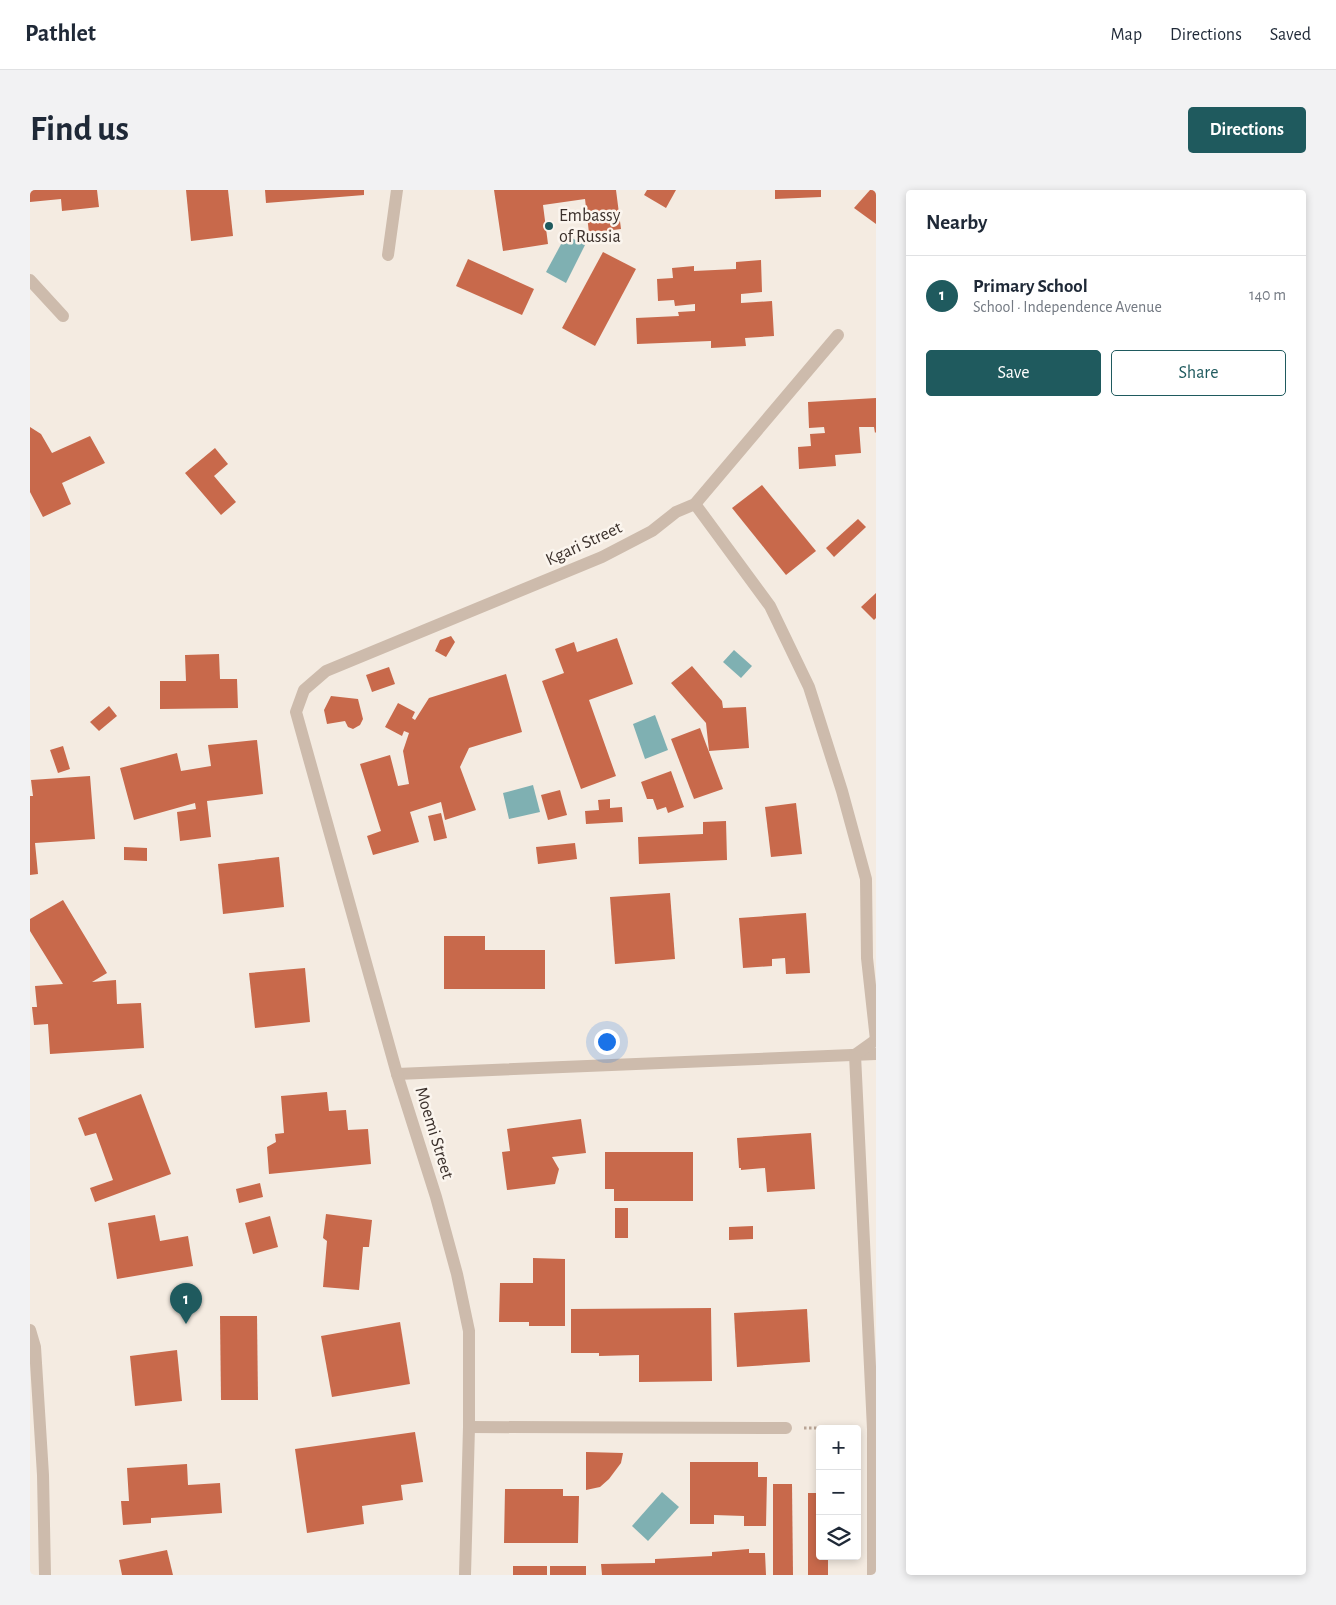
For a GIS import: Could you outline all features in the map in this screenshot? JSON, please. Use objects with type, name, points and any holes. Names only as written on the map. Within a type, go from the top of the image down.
[{"type":"street","points":[[388,254],[397,190]]},
{"type":"street","points":[[30,280],[63,316]]},
{"type":"street","name":"Kgari Street","points":[[296,712],[304,690],[326,671],[602,557],[652,531],[676,512],[695,504],[838,335]]},
{"type":"street","points":[[695,504],[770,606],[810,687],[842,791],[866,879],[867,958],[876,1040],[855,1055]]},
{"type":"street","name":"Moemi Street","points":[[296,712],[397,1074],[458,1274],[469,1331],[470,1427],[465,1575]]},
{"type":"street","points":[[397,1074],[876,1054]]},
{"type":"street","points":[[855,1055],[873,1428],[873,1575]]},
{"type":"street","points":[[30,1330],[35,1348],[43,1475],[44,1575]]},
{"type":"street","points":[[470,1427],[786,1428]]},
{"type":"path","points":[[786,1428],[873,1428]]},
{"type":"water","points":[[566,235],[585,245],[566,283],[546,272]]},
{"type":"water","points":[[734,650],[752,666],[741,678],[723,662]]},
{"type":"water","points":[[655,715],[668,750],[645,759],[633,724]]},
{"type":"water","points":[[533,785],[540,812],[509,819],[503,793]]},
{"type":"water","points":[[662,1492],[679,1507],[648,1541],[632,1526]]},
{"type":"building","points":[[30,190],[97,190],[99,207],[62,211],[61,199],[30,202]]},
{"type":"building","points":[[186,190],[228,190],[233,236],[191,241]]},
{"type":"building","points":[[265,190],[364,190],[364,195],[266,203]]},
{"type":"building","points":[[494,190],[616,190],[621,229],[589,233],[585,199],[543,205],[548,244],[503,251]]},
{"type":"building","points":[[647,190],[676,190],[666,208],[644,195]]},
{"type":"building","points":[[775,190],[821,190],[821,197],[775,199]]},
{"type":"building","points":[[870,190],[876,190],[876,224],[854,208]]},
{"type":"building","points":[[603,252],[636,269],[595,346],[562,328]]},
{"type":"building","points":[[468,259],[534,289],[522,315],[456,286]]},
{"type":"building","points":[[761,260],[762,292],[741,294],[741,303],[772,301],[774,336],[745,338],[746,346],[711,348],[711,341],[637,344],[636,318],[679,316],[678,312],[695,311],[695,304],[675,306],[674,300],[658,301],[657,279],[673,278],[672,268],[694,266],[694,271],[736,269],[736,262]]},
{"type":"building","points":[[876,398],[876,432],[874,427],[859,427],[861,453],[835,455],[836,466],[799,469],[798,447],[811,446],[810,434],[825,433],[824,427],[809,428],[808,402]]},
{"type":"building","points":[[30,427],[41,434],[52,453],[90,436],[105,463],[62,483],[71,504],[43,517],[30,492]]},
{"type":"building","points":[[215,448],[228,464],[214,476],[236,502],[221,515],[185,473]]},
{"type":"building","points":[[762,485],[816,551],[786,575],[732,508]]},
{"type":"building","points":[[858,519],[866,527],[834,557],[826,548]]},
{"type":"building","points":[[876,593],[876,618],[874,620],[861,607]]},
{"type":"building","points":[[451,636],[455,642],[446,657],[435,651],[440,640]]},
{"type":"building","points":[[617,638],[633,684],[589,700],[616,776],[581,789],[542,681],[564,673],[555,649],[574,642],[577,652]]},
{"type":"building","points":[[219,654],[220,679],[237,679],[238,708],[160,709],[160,681],[186,681],[185,655]]},
{"type":"building","points":[[692,666],[722,701],[723,708],[746,707],[749,748],[709,751],[706,723],[671,683]]},
{"type":"building","points":[[389,667],[395,684],[372,692],[366,675]]},
{"type":"building","points":[[506,674],[522,732],[469,748],[460,767],[476,810],[445,820],[441,802],[410,812],[419,842],[373,855],[367,836],[381,831],[360,764],[390,755],[398,786],[409,784],[403,751],[409,733],[404,731],[402,736],[385,727],[398,703],[415,712],[412,718],[415,720],[429,698]]},
{"type":"building","points":[[331,696],[358,699],[363,719],[360,725],[353,729],[348,727],[345,721],[327,724],[324,710]]},
{"type":"building","points":[[109,706],[117,716],[99,731],[90,722]]},
{"type":"building","points":[[700,728],[723,789],[694,799],[671,739]]},
{"type":"building","points":[[257,740],[263,794],[207,801],[211,837],[180,841],[177,812],[196,809],[195,803],[134,820],[120,768],[177,753],[181,771],[211,766],[208,745]]},
{"type":"building","points":[[63,746],[70,769],[58,773],[50,750]]},
{"type":"building","points":[[671,771],[684,807],[668,813],[666,807],[657,810],[653,799],[647,799],[641,782]]},
{"type":"building","points":[[90,776],[95,839],[35,843],[38,874],[30,875],[30,796],[33,796],[31,780]]},
{"type":"building","points":[[560,790],[567,815],[548,820],[541,795]]},
{"type":"building","points":[[610,799],[610,808],[622,807],[623,822],[586,824],[585,811],[599,810],[598,800]]},
{"type":"building","points":[[796,803],[802,854],[771,857],[765,807]]},
{"type":"building","points":[[441,813],[447,838],[434,841],[428,816]]},
{"type":"building","points":[[726,821],[727,860],[639,864],[638,837],[703,834],[703,822]]},
{"type":"building","points":[[575,843],[577,859],[538,864],[536,847]]},
{"type":"building","points":[[124,847],[147,848],[147,861],[124,860]]},
{"type":"building","points":[[279,857],[284,907],[223,914],[218,864]]},
{"type":"building","points":[[670,893],[675,959],[615,964],[610,897]]},
{"type":"building","points":[[63,900],[107,973],[92,982],[116,980],[117,1004],[141,1003],[144,1048],[50,1054],[48,1024],[34,1025],[32,1007],[37,1007],[35,986],[63,984],[30,931],[30,919]]},
{"type":"building","points":[[806,913],[810,973],[786,974],[785,958],[772,959],[772,966],[743,968],[739,918]]},
{"type":"building","points":[[444,936],[485,936],[485,950],[545,950],[545,989],[444,989]]},
{"type":"building","points":[[305,968],[310,1022],[255,1028],[249,973]]},
{"type":"building","points":[[327,1092],[329,1111],[346,1110],[348,1130],[368,1129],[371,1164],[269,1174],[267,1147],[276,1142],[275,1134],[284,1133],[281,1096]]},
{"type":"building","points":[[141,1094],[171,1174],[95,1202],[90,1188],[113,1180],[96,1133],[85,1136],[78,1118]]},
{"type":"building","points":[[581,1119],[586,1153],[552,1157],[559,1169],[555,1184],[507,1190],[502,1152],[510,1151],[507,1129]]},
{"type":"building","points":[[811,1133],[815,1189],[767,1192],[765,1168],[741,1170],[739,1168],[737,1138]]},
{"type":"building","points":[[605,1152],[693,1152],[693,1201],[614,1201],[614,1189],[605,1189]]},
{"type":"building","points":[[260,1183],[263,1197],[239,1203],[236,1189]]},
{"type":"building","points":[[615,1208],[628,1208],[628,1238],[615,1238]]},
{"type":"building","points":[[326,1214],[372,1220],[369,1247],[363,1247],[359,1290],[323,1287],[327,1241],[323,1238]]},
{"type":"building","points":[[155,1215],[160,1241],[188,1236],[193,1266],[117,1279],[108,1223]]},
{"type":"building","points":[[270,1216],[278,1247],[253,1254],[245,1223]]},
{"type":"building","points":[[753,1226],[753,1239],[729,1240],[729,1227]]},
{"type":"building","points":[[533,1258],[565,1259],[565,1326],[529,1326],[529,1322],[499,1322],[500,1283],[533,1283]]},
{"type":"building","points":[[711,1308],[712,1381],[639,1382],[639,1355],[599,1356],[599,1353],[571,1353],[571,1309]]},
{"type":"building","points":[[807,1309],[810,1362],[737,1367],[734,1313]]},
{"type":"building","points":[[220,1316],[257,1316],[258,1400],[221,1400]]},
{"type":"building","points":[[400,1322],[410,1384],[332,1397],[321,1336]]},
{"type":"building","points":[[177,1350],[182,1401],[135,1406],[130,1356]]},
{"type":"building","points":[[415,1432],[423,1482],[401,1485],[403,1500],[362,1506],[364,1524],[307,1533],[295,1449]]},
{"type":"building","points":[[586,1452],[623,1453],[621,1463],[609,1479],[600,1487],[586,1490]]},
{"type":"building","points":[[690,1462],[758,1462],[758,1477],[767,1477],[766,1526],[744,1526],[744,1516],[714,1515],[714,1524],[690,1524]]},
{"type":"building","points":[[187,1464],[188,1485],[220,1483],[222,1513],[151,1518],[151,1523],[123,1525],[121,1501],[129,1501],[127,1468]]},
{"type":"building","points":[[773,1484],[792,1484],[793,1575],[773,1575]]},
{"type":"building","points":[[505,1489],[563,1489],[563,1496],[579,1496],[578,1543],[504,1543]]},
{"type":"building","points":[[808,1493],[816,1493],[816,1560],[828,1560],[828,1575],[808,1575]]},
{"type":"building","points":[[749,1549],[749,1553],[765,1553],[766,1575],[602,1575],[601,1564],[655,1563],[655,1559],[712,1556],[712,1552]]},
{"type":"building","points":[[167,1550],[173,1575],[122,1575],[119,1560]]},
{"type":"building","points":[[513,1566],[547,1566],[547,1575],[513,1575]]},
{"type":"building","points":[[550,1566],[586,1566],[586,1575],[550,1575]]},
{"type":"place","name":"Embassy of Russia","points":[[549,226]]},
{"type":"place","name":"Primary School","points":[[186,1324]]}]
